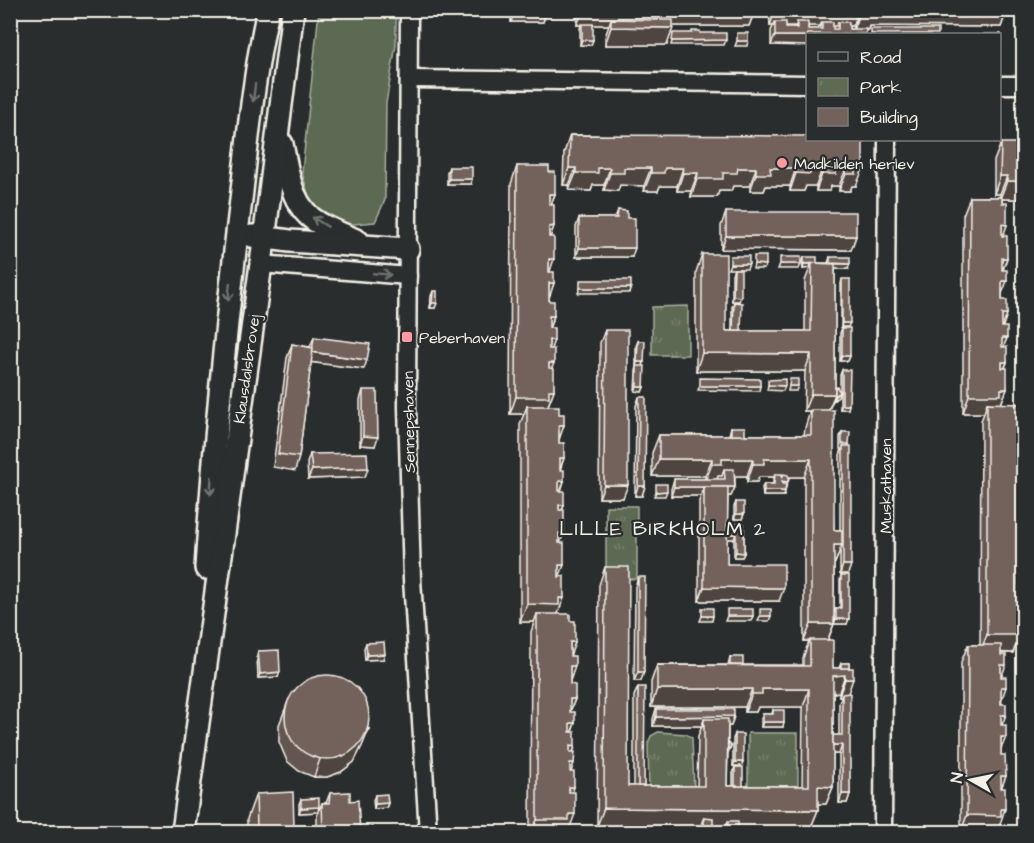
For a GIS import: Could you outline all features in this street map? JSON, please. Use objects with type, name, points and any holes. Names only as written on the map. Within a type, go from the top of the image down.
[{"type":"street","name":"Klausdalsbrovej","points":[[197,728],[213,449],[236,234],[258,62],[268,10]]},
{"type":"street","name":"Klausdalsbrovej","points":[[183,832],[261,264],[293,10]]},
{"type":"street","name":"Sennepshaven","points":[[409,10],[407,407],[412,567],[428,832]]},
{"type":"street","points":[[409,79],[806,84]]},
{"type":"street","points":[[1001,85],[1023,85]]},
{"type":"street","points":[[278,128],[292,189],[299,204],[316,222],[372,247]]},
{"type":"street","name":"Muskathaven","points":[[883,832],[887,141]]},
{"type":"street","points":[[236,234],[408,249]]},
{"type":"street","points":[[236,234],[261,264],[408,276]]},
{"type":"green space","points":[[319,11],[396,11],[396,45],[386,103],[385,200],[375,222],[343,225],[322,213],[309,198],[302,172]]},
{"type":"green space","points":[[688,306],[688,355],[652,355],[652,307]]},
{"type":"green space","points":[[606,506],[637,506],[637,579],[606,578]]},
{"type":"green space","points":[[658,732],[686,734],[692,738],[694,789],[649,792],[648,743],[651,736]]},
{"type":"green space","points":[[748,733],[798,733],[798,791],[748,792]]},
{"type":"building","points":[[658,10],[661,10],[661,20],[673,20],[673,28],[611,27],[611,19],[658,20]]},
{"type":"building","points":[[860,10],[874,10],[874,12],[860,12]]},
{"type":"building","points":[[775,22],[786,22],[786,28],[797,28],[797,22],[808,22],[808,29],[822,29],[822,22],[833,22],[833,29],[838,29],[838,22],[849,22],[849,29],[866,29],[866,33],[806,33],[806,36],[775,36]]},
{"type":"building","points":[[582,24],[593,24],[593,40],[582,40]]},
{"type":"building","points":[[871,29],[938,29],[938,33],[871,33]]},
{"type":"building","points":[[692,31],[726,33],[726,40],[672,41],[673,33],[692,33]]},
{"type":"building","points":[[737,33],[748,33],[748,41],[737,41]]},
{"type":"building","points":[[570,135],[806,136],[806,141],[863,141],[863,169],[856,169],[856,174],[846,174],[846,169],[836,169],[836,174],[822,174],[822,169],[810,169],[810,174],[796,173],[796,168],[770,168],[771,174],[756,174],[756,168],[738,168],[737,173],[723,173],[723,179],[697,179],[698,173],[683,173],[683,168],[665,168],[664,173],[651,173],[651,168],[624,168],[624,173],[610,173],[610,168],[598,168],[598,173],[576,173],[576,168],[569,168]]},
{"type":"building","points":[[1001,143],[1023,143],[1023,181],[1007,181],[1007,176],[1000,176]]},
{"type":"building","points":[[517,166],[549,166],[549,172],[555,172],[555,194],[549,194],[549,205],[554,205],[554,226],[549,227],[549,237],[554,237],[554,259],[549,259],[549,272],[554,272],[554,283],[549,283],[549,301],[554,301],[554,316],[549,316],[549,328],[554,328],[554,340],[549,340],[549,349],[554,349],[554,363],[549,363],[549,368],[554,369],[554,390],[549,390],[549,397],[516,397]]},
{"type":"building","points":[[449,167],[472,167],[472,179],[449,179]]},
{"type":"building","points":[[970,197],[1002,197],[1002,203],[1007,203],[1007,225],[1002,224],[1002,236],[1007,236],[1007,258],[1002,258],[1002,270],[1007,270],[1007,281],[1002,281],[1002,300],[1007,300],[1007,314],[1002,314],[1002,327],[1007,327],[1007,338],[1002,338],[1002,347],[1007,347],[1007,362],[1002,362],[1002,368],[1007,368],[1007,389],[1001,389],[1001,395],[969,395]]},
{"type":"building","points":[[618,210],[627,211],[627,218],[635,218],[635,248],[579,248],[579,218],[617,218]]},
{"type":"building","points":[[726,212],[856,212],[856,236],[726,236]]},
{"type":"building","points":[[702,254],[726,254],[726,331],[811,331],[812,263],[835,264],[835,394],[811,394],[811,354],[702,353]]},
{"type":"building","points":[[730,256],[749,256],[749,264],[730,264]]},
{"type":"building","points":[[754,256],[766,256],[766,265],[754,264]]},
{"type":"building","points":[[780,257],[801,257],[801,264],[780,264]]},
{"type":"building","points":[[804,257],[817,257],[817,263],[804,264]]},
{"type":"building","points":[[830,257],[850,257],[850,264],[830,263]]},
{"type":"building","points":[[734,269],[741,269],[741,297],[733,296]]},
{"type":"building","points":[[842,279],[850,279],[850,323],[842,323]]},
{"type":"building","points":[[580,280],[631,280],[631,288],[580,288]]},
{"type":"building","points":[[433,291],[437,291],[437,303],[432,303]]},
{"type":"building","points":[[734,302],[742,303],[741,331],[733,331]]},
{"type":"building","points":[[842,328],[850,328],[850,356],[842,356]]},
{"type":"building","points":[[605,330],[628,330],[628,485],[604,485]]},
{"type":"building","points":[[314,337],[370,344],[367,360],[312,352]]},
{"type":"building","points":[[638,341],[645,341],[644,362],[637,362]]},
{"type":"building","points":[[292,344],[313,348],[299,457],[278,454]]},
{"type":"building","points":[[637,366],[645,366],[644,387],[637,387]]},
{"type":"building","points":[[842,370],[850,370],[849,405],[842,405]]},
{"type":"building","points":[[700,378],[760,379],[760,386],[700,386]]},
{"type":"building","points":[[785,379],[785,386],[768,385],[768,380]]},
{"type":"building","points":[[790,379],[798,379],[798,386],[789,386]]},
{"type":"building","points":[[837,387],[840,392],[835,396],[835,388]]},
{"type":"building","points":[[363,390],[377,390],[378,437],[363,436]]},
{"type":"building","points":[[639,397],[646,397],[645,486],[638,486]]},
{"type":"building","points":[[987,403],[1019,404],[1019,414],[1023,414],[1023,424],[1020,424],[1023,446],[1020,446],[1020,463],[1023,463],[1023,474],[1020,474],[1020,485],[1023,485],[1023,496],[1020,496],[1020,512],[1023,512],[1023,523],[1020,523],[1020,534],[1023,534],[1023,545],[1020,545],[1019,562],[1023,562],[1023,572],[1019,572],[1019,584],[1023,584],[1023,594],[1019,594],[1019,607],[1023,607],[1023,629],[1019,629],[1019,635],[987,635]]},
{"type":"building","points":[[527,406],[559,406],[559,414],[564,414],[564,425],[559,425],[559,443],[564,443],[564,458],[560,458],[560,470],[564,470],[564,481],[559,481],[559,491],[564,491],[564,505],[559,505],[559,510],[564,510],[564,533],[559,533],[559,543],[564,543],[564,565],[559,565],[559,577],[564,576],[564,598],[559,598],[559,605],[527,604]]},
{"type":"building","points":[[811,410],[834,410],[834,530],[842,530],[842,545],[834,545],[834,624],[811,624],[811,459],[764,459],[764,464],[753,464],[753,459],[722,459],[722,464],[712,464],[712,459],[659,459],[659,435],[811,435]]},
{"type":"building","points":[[731,427],[745,427],[745,435],[731,435]]},
{"type":"building","points":[[842,432],[850,432],[849,444],[842,444]]},
{"type":"building","points":[[843,446],[851,446],[851,565],[843,565]]},
{"type":"building","points":[[367,453],[368,468],[312,470],[310,454]]},
{"type":"building","points":[[724,469],[734,469],[735,487],[674,487],[674,479],[725,479]]},
{"type":"building","points":[[775,474],[782,474],[782,477],[784,474],[788,475],[787,482],[782,481],[786,484],[785,491],[764,491],[764,484],[774,484]]},
{"type":"building","points":[[656,484],[667,484],[667,491],[656,492]]},
{"type":"building","points":[[704,487],[728,487],[727,564],[784,564],[784,588],[704,587]]},
{"type":"building","points":[[736,502],[744,502],[744,514],[736,514]]},
{"type":"building","points":[[744,524],[744,553],[736,552],[736,534],[727,534],[727,525]]},
{"type":"building","points":[[605,567],[629,567],[628,786],[704,786],[704,719],[728,719],[727,786],[809,786],[809,689],[762,689],[762,694],[752,694],[752,689],[657,689],[657,665],[810,666],[810,640],[833,640],[833,668],[853,668],[853,679],[845,679],[845,675],[833,676],[833,787],[818,786],[818,810],[604,808]]},
{"type":"building","points":[[841,575],[849,575],[849,619],[836,619],[836,608],[841,608]]},
{"type":"building","points":[[638,577],[645,577],[644,672],[638,672]]},
{"type":"building","points":[[702,608],[713,608],[713,616],[702,616]]},
{"type":"building","points":[[727,609],[753,609],[753,616],[727,616]]},
{"type":"building","points":[[760,609],[771,609],[771,616],[760,616]]},
{"type":"building","points":[[537,614],[570,614],[570,621],[575,621],[575,642],[570,642],[570,656],[575,656],[575,666],[570,666],[570,684],[575,685],[575,699],[570,699],[570,712],[575,712],[575,723],[570,723],[570,732],[575,732],[575,747],[570,746],[570,752],[575,752],[574,763],[570,763],[570,772],[574,772],[574,787],[569,787],[569,792],[575,792],[575,814],[569,814],[569,820],[537,820]]},
{"type":"building","points":[[384,642],[385,654],[367,655],[366,643]]},
{"type":"building","points":[[968,645],[1001,645],[1001,655],[1006,655],[1006,665],[1001,665],[1001,677],[1006,677],[1006,687],[1001,687],[1001,704],[1006,704],[1006,715],[1001,715],[1001,725],[1006,725],[1006,737],[1001,737],[1001,755],[1005,755],[1006,776],[1001,776],[1001,788],[1005,788],[1005,809],[1001,809],[1001,816],[967,815]]},
{"type":"building","points":[[279,650],[280,672],[260,674],[258,651]]},
{"type":"building","points":[[730,657],[743,657],[743,665],[730,665]]},
{"type":"building","points":[[841,663],[849,663],[849,668],[841,668]]},
{"type":"building","points":[[327,675],[343,678],[357,687],[366,701],[369,717],[366,733],[357,747],[343,756],[327,759],[311,756],[297,747],[288,733],[285,717],[288,701],[297,687],[311,678]]},
{"type":"building","points":[[638,687],[645,687],[644,786],[638,786]]},
{"type":"building","points":[[850,693],[850,794],[842,794],[842,745],[833,745],[833,735],[842,735],[842,694]]},
{"type":"building","points":[[656,709],[734,709],[734,716],[656,717]]},
{"type":"building","points":[[773,710],[784,710],[784,722],[763,722],[763,714],[773,714]]},
{"type":"building","points":[[735,734],[743,734],[743,762],[735,762]]},
{"type":"building","points":[[735,767],[743,767],[743,786],[735,786]]},
{"type":"building","points":[[293,792],[294,827],[288,828],[288,832],[251,832],[251,828],[257,828],[256,794]]},
{"type":"building","points":[[350,792],[350,801],[358,800],[360,832],[323,832],[322,803],[329,803],[330,793]]},
{"type":"building","points":[[387,794],[388,803],[375,804],[375,795]]},
{"type":"building","points":[[319,798],[319,807],[301,808],[301,799]]},
{"type":"building","points":[[704,817],[713,818],[713,830],[728,830],[728,821],[738,821],[738,830],[787,830],[787,832],[678,832],[678,830],[704,830]]},
{"type":"building","points":[[373,827],[373,832],[364,832],[364,828]]},
{"type":"place","name":"Madkilden herlev","points":[[782,163]]},
{"type":"place","name":"Peberhaven","points":[[407,337]]},
{"type":"district","name":"LILLE BIRKHOLM 2","points":[[663,528]]}]
